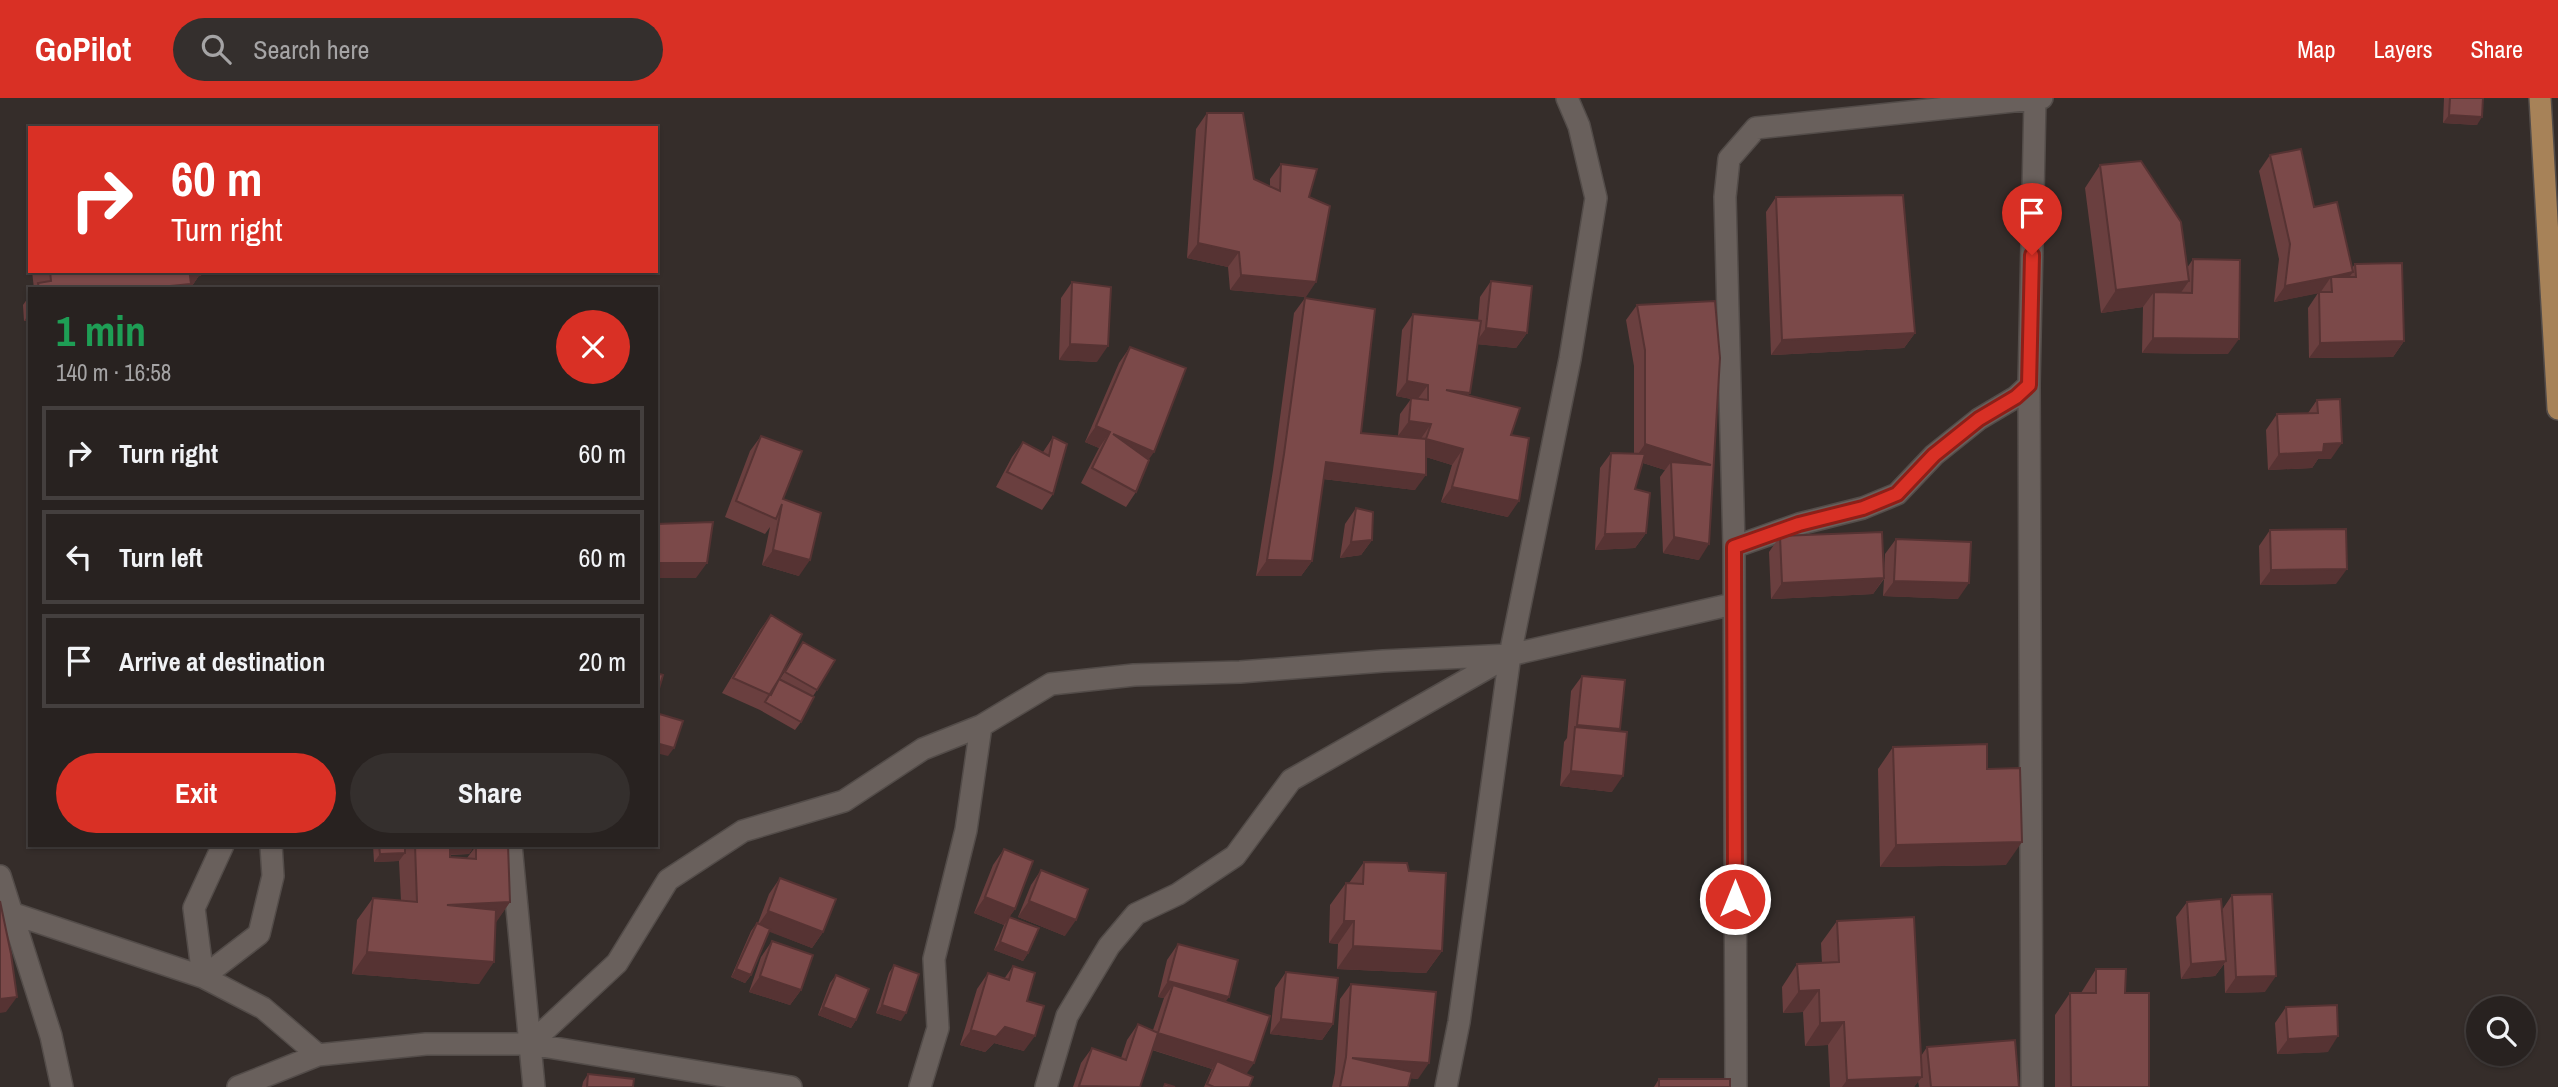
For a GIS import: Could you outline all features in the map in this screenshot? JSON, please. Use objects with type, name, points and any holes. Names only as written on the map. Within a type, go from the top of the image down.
[{"type":"main road","points":[[2540,98],[2558,409]]},
{"type":"street","points":[[1446,1087],[1459,1022],[1510,655],[1570,359],[1596,198],[1579,125],[1567,98]]},
{"type":"street","points":[[1736,1087],[1734,547],[1725,197],[1729,159],[1756,128],[2038,99],[2029,385],[2032,1087]]},
{"type":"street","points":[[1734,547],[1799,524],[1863,508],[1897,494],[1934,455],[1979,419],[2016,397],[2029,385]]},
{"type":"street","points":[[530,1044],[617,963],[668,880],[743,831],[844,801],[923,749],[981,726],[1051,684],[1134,675],[1240,672],[1510,655],[1733,604]]},
{"type":"street","points":[[1046,1087],[1067,1016],[1108,946],[1136,914],[1178,894],[1235,856],[1291,780],[1510,655]]},
{"type":"street","points":[[920,1087],[938,1028],[934,958],[966,830],[981,726]]},
{"type":"street","points":[[203,977],[194,908],[222,847]]},
{"type":"street","points":[[203,977],[259,934],[273,876],[271,847]]},
{"type":"street","points":[[510,847],[534,1087]]},
{"type":"street","points":[[0,876],[15,914],[51,1036],[62,1087]]},
{"type":"street","points":[[15,914],[203,977],[263,1008],[318,1055]]},
{"type":"street","points":[[238,1087],[318,1055],[426,1044],[530,1044],[791,1087]]},
{"type":"building","points":[[2450,98],[2483,98],[2482,117],[2449,115]]},
{"type":"building","points":[[1207,113],[1243,113],[1254,179],[1280,191],[1281,164],[1317,169],[1309,197],[1330,206],[1316,282],[1241,275],[1239,252],[1198,243]]},
{"type":"building","points":[[2301,149],[2314,207],[2337,202],[2353,272],[2285,286],[2290,244],[2270,155]]},
{"type":"building","points":[[2141,161],[2181,222],[2189,281],[2116,290],[2100,165]]},
{"type":"building","points":[[1903,195],[1915,333],[1782,340],[1776,197]]},
{"type":"building","points":[[2193,259],[2240,260],[2239,339],[2153,338],[2154,292],[2192,293]]},
{"type":"building","points":[[2402,263],[2404,341],[2320,343],[2319,292],[2332,292],[2331,277],[2356,277],[2355,264]]},
{"type":"building","points":[[50,273],[200,275],[190,276],[191,284],[171,287],[39,287],[38,283],[51,281]]},
{"type":"building","points":[[1491,281],[1532,286],[1527,333],[1486,328]]},
{"type":"building","points":[[1072,282],[1111,287],[1108,346],[1070,344]]},
{"type":"building","points":[[1305,298],[1375,309],[1361,433],[1426,439],[1426,475],[1326,462],[1312,561],[1267,560],[1284,454]]},
{"type":"building","points":[[1715,301],[1720,358],[1709,544],[1674,537],[1671,462],[1711,465],[1645,444],[1645,350],[1637,305]]},
{"type":"building","points":[[1413,314],[1481,321],[1470,393],[1446,390],[1520,408],[1511,435],[1529,438],[1519,501],[1452,487],[1463,449],[1426,439],[1431,424],[1409,421],[1411,398],[1428,400],[1428,385],[1407,381]]},
{"type":"building","points":[[1130,347],[1186,368],[1154,452],[1113,434],[1149,460],[1136,492],[1092,468],[1110,432],[1096,426]]},
{"type":"building","points":[[2340,399],[2342,443],[2324,444],[2323,452],[2279,454],[2277,414],[2318,413],[2317,400]]},
{"type":"building","points":[[761,436],[802,451],[783,499],[821,513],[810,560],[773,550],[782,504],[776,519],[736,501]]},
{"type":"building","points":[[1053,437],[1067,444],[1053,494],[1007,472],[1023,442],[1049,456]]},
{"type":"building","points":[[1611,453],[1645,454],[1635,489],[1650,493],[1646,533],[1605,534]]},
{"type":"building","points":[[1356,508],[1373,512],[1372,540],[1351,542]]},
{"type":"building","points":[[713,522],[707,563],[658,563],[658,524]]},
{"type":"building","points":[[2346,529],[2347,569],[2271,570],[2270,530]]},
{"type":"building","points":[[1882,532],[1884,578],[1782,583],[1780,536]]},
{"type":"building","points":[[1896,539],[1971,542],[1969,583],[1894,581]]},
{"type":"building","points":[[771,615],[802,634],[771,695],[733,678]]},
{"type":"building","points":[[803,642],[835,660],[817,690],[785,672]]},
{"type":"building","points":[[658,674],[663,675],[658,692]]},
{"type":"building","points":[[1582,676],[1625,680],[1620,729],[1577,725]]},
{"type":"building","points":[[779,679],[814,697],[801,722],[765,702]]},
{"type":"building","points":[[658,714],[683,721],[674,748],[658,744]]},
{"type":"building","points":[[1575,727],[1627,732],[1623,776],[1571,771]]},
{"type":"building","points":[[1987,744],[1987,769],[2020,768],[2022,842],[1896,845],[1893,747]]},
{"type":"building","points":[[379,847],[405,847],[405,853],[380,854]]},
{"type":"building","points":[[415,847],[450,847],[450,857],[476,859],[476,847],[508,847],[510,902],[447,905],[496,910],[494,962],[367,952],[373,898],[417,902]]},
{"type":"building","points":[[1004,849],[1033,861],[1015,909],[985,897]]},
{"type":"building","points":[[1364,862],[1407,863],[1409,871],[1446,873],[1442,951],[1353,946],[1354,921],[1344,921],[1346,883],[1363,884]]},
{"type":"building","points":[[1041,870],[1088,889],[1076,920],[1029,901]]},
{"type":"building","points":[[780,878],[836,899],[823,932],[768,911]]},
{"type":"building","points":[[2272,894],[2276,976],[2236,977],[2232,895]]},
{"type":"building","points":[[2221,899],[2226,961],[2191,964],[2187,902]]},
{"type":"building","points":[[0,901],[17,997],[0,999]]},
{"type":"building","points":[[1009,917],[1039,928],[1028,953],[1000,942]]},
{"type":"building","points":[[1914,917],[1922,1077],[1847,1080],[1844,1022],[1820,1023],[1819,990],[1799,991],[1797,964],[1839,962],[1837,921]]},
{"type":"building","points":[[757,923],[770,929],[751,975],[736,969]]},
{"type":"building","points":[[772,941],[813,955],[801,990],[760,976]]},
{"type":"building","points":[[1178,944],[1238,960],[1229,997],[1168,981]]},
{"type":"building","points":[[894,965],[919,974],[906,1013],[882,1005]]},
{"type":"building","points":[[1013,966],[1035,973],[1027,1001],[1044,1006],[1035,1036],[1005,1027],[996,1037],[971,1030],[988,973],[1009,980]]},
{"type":"building","points":[[2096,969],[2126,969],[2125,993],[2149,993],[2149,1087],[2071,1087],[2070,993],[2096,993]]},
{"type":"building","points":[[1286,972],[1338,978],[1333,1024],[1281,1019]]},
{"type":"building","points":[[836,975],[869,989],[856,1020],[823,1007]]},
{"type":"building","points":[[1351,984],[1436,992],[1429,1063],[1352,1058],[1412,1072],[1408,1087],[1340,1087],[1346,1057]]},
{"type":"building","points":[[1173,985],[1270,1016],[1254,1063],[1158,1033]]},
{"type":"building","points":[[2337,1005],[2338,1036],[2288,1039],[2286,1007]]},
{"type":"building","points":[[1138,1024],[1158,1033],[1140,1087],[1079,1086],[1092,1048],[1126,1060]]},
{"type":"building","points":[[2015,1040],[2019,1087],[1931,1087],[1927,1047]]},
{"type":"building","points":[[1217,1061],[1253,1077],[1249,1087],[1214,1087],[1207,1084]]},
{"type":"building","points":[[588,1074],[634,1079],[633,1087],[587,1087]]},
{"type":"building","points":[[1659,1079],[1730,1079],[1730,1087],[1659,1087]]},
{"type":"route","points":[[1735,899],[1734,547],[1799,524],[1863,508],[1897,494],[1934,455],[1979,419],[2016,397],[2029,385],[2032,255]]}]
